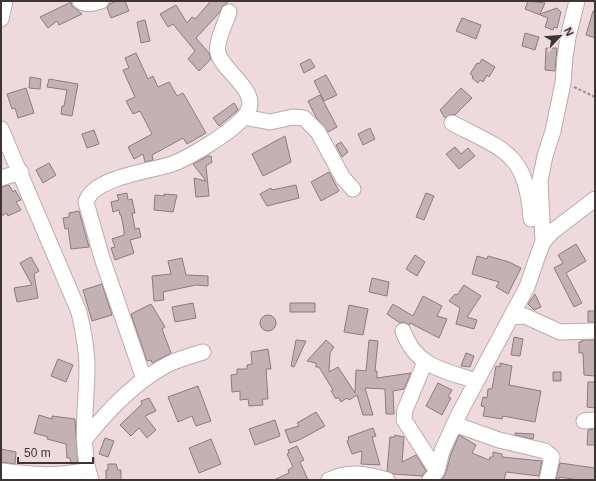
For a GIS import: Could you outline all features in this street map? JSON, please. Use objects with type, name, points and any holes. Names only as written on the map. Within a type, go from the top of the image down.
[{"type":"street","points":[[1,19],[5,1]]},
{"type":"street","points":[[80,1],[84,4],[101,1]]},
{"type":"street","points":[[541,248],[540,180],[563,83],[564,57],[578,1]]},
{"type":"street","points":[[144,379],[102,258],[86,202],[87,197],[97,188],[121,177],[172,164],[189,156],[244,117],[249,105],[249,95],[244,86],[224,66],[217,52],[220,36],[229,12]]},
{"type":"street","points":[[244,117],[270,122],[293,117],[304,118],[318,132],[343,178],[353,189]]},
{"type":"street","points":[[452,123],[505,151],[522,171],[528,186],[533,237],[541,248]]},
{"type":"street","points":[[1,129],[21,172],[79,312],[84,337],[87,366],[85,439],[89,475],[46,476],[1,471]]},
{"type":"street","points":[[1,178],[21,172]]},
{"type":"street","points":[[433,475],[454,424],[527,287],[541,248],[553,231],[595,199]]},
{"type":"street","points":[[511,317],[525,316],[560,332],[595,331]]},
{"type":"street","points":[[403,331],[412,350],[425,362],[476,381]]},
{"type":"street","points":[[85,439],[105,414],[144,379],[174,362],[203,352]]},
{"type":"street","points":[[425,362],[404,410],[404,420],[433,475]]},
{"type":"street","points":[[454,424],[499,440],[545,451],[552,457],[547,480]]},
{"type":"street","points":[[329,480],[355,473],[370,475],[387,480]]},
{"type":"path","points":[[563,83],[595,97]]},
{"type":"building","points":[[117,1],[125,1],[129,11],[111,18],[107,8],[109,4]]},
{"type":"building","points":[[211,1],[229,1],[196,38],[209,53],[211,59],[199,71],[188,59],[195,51],[173,24],[168,27],[160,14],[176,5],[187,23],[192,17],[195,19]]},
{"type":"building","points":[[528,1],[545,3],[540,14],[557,8],[561,12],[557,28],[554,27],[553,30],[545,27],[548,18],[525,9]]},
{"type":"building","points":[[71,2],[72,6],[82,14],[59,25],[57,21],[48,28],[40,17]]},
{"type":"building","points":[[593,11],[595,11],[595,38],[586,35]]},
{"type":"building","points":[[462,18],[481,25],[476,39],[456,31]]},
{"type":"building","points":[[145,20],[150,41],[141,43],[137,22]]},
{"type":"building","points":[[525,33],[539,37],[535,50],[522,46]]},
{"type":"building","points":[[546,48],[557,48],[555,71],[545,70]]},
{"type":"building","points":[[136,53],[148,79],[153,76],[158,87],[169,82],[177,96],[183,93],[206,133],[187,144],[183,138],[152,155],[153,160],[145,162],[143,154],[134,159],[128,147],[152,134],[140,111],[133,114],[126,101],[135,97],[123,70],[129,68],[125,58]]},
{"type":"building","points":[[310,59],[315,67],[304,73],[300,64]]},
{"type":"building","points":[[482,59],[495,67],[489,77],[487,75],[483,82],[480,80],[478,83],[470,74],[477,63],[479,64]]},
{"type":"building","points":[[326,75],[337,95],[324,101],[314,81]]},
{"type":"building","points":[[30,77],[41,79],[40,89],[29,88]]},
{"type":"building","points":[[49,79],[78,84],[72,116],[61,114],[67,90],[47,87]]},
{"type":"building","points":[[26,88],[34,113],[18,118],[15,108],[12,109],[7,94]]},
{"type":"building","points":[[461,88],[472,98],[455,115],[451,114],[445,118],[440,110]]},
{"type":"building","points":[[320,95],[337,127],[328,132],[317,119],[308,101]]},
{"type":"building","points":[[234,103],[238,109],[237,111],[219,126],[213,118]]},
{"type":"building","points":[[370,128],[375,139],[363,145],[358,134]]},
{"type":"building","points":[[94,130],[99,144],[87,148],[82,134]]},
{"type":"building","points":[[285,136],[291,162],[263,176],[252,154]]},
{"type":"building","points":[[341,142],[348,152],[342,157],[336,145]]},
{"type":"building","points":[[455,147],[461,154],[468,148],[475,156],[459,169],[446,154]]},
{"type":"building","points":[[208,156],[211,156],[212,162],[206,166],[209,196],[196,197],[194,178],[206,181],[193,164]]},
{"type":"building","points":[[49,163],[56,175],[43,183],[36,170]]},
{"type":"building","points":[[329,172],[339,191],[321,201],[311,182]]},
{"type":"building","points":[[9,185],[13,192],[15,190],[21,200],[16,202],[21,210],[8,216],[7,213],[1,216],[1,187]]},
{"type":"building","points":[[296,185],[299,198],[267,206],[260,194],[271,188],[272,190]]},
{"type":"building","points":[[127,193],[128,200],[132,199],[135,213],[132,213],[135,229],[139,228],[141,237],[130,240],[134,253],[115,260],[111,248],[115,247],[112,239],[124,235],[124,230],[119,210],[113,212],[111,202],[119,200],[117,195]]},
{"type":"building","points":[[426,193],[434,196],[424,220],[416,217]]},
{"type":"building","points":[[164,194],[177,195],[173,212],[154,210],[155,195],[164,196]]},
{"type":"building","points":[[79,211],[89,247],[71,249],[68,228],[65,229],[63,218],[69,217],[69,213]]},
{"type":"building","points":[[576,244],[586,261],[566,273],[582,303],[574,307],[554,268],[563,263],[558,255]]},
{"type":"building","points":[[415,255],[425,262],[417,276],[406,269]]},
{"type":"building","points":[[477,256],[487,259],[488,256],[509,262],[521,268],[508,294],[496,287],[499,282],[472,274]]},
{"type":"building","points":[[31,257],[39,271],[34,274],[38,298],[17,302],[14,288],[32,285],[20,263]]},
{"type":"building","points":[[182,258],[186,275],[208,276],[208,286],[196,285],[163,292],[164,300],[154,301],[152,276],[171,274],[168,261]]},
{"type":"building","points":[[372,278],[389,282],[387,296],[369,292]]},
{"type":"building","points":[[102,284],[112,315],[92,321],[83,290]]},
{"type":"building","points":[[464,285],[481,296],[467,317],[477,320],[474,329],[456,324],[460,308],[449,301],[455,294],[457,295]]},
{"type":"building","points":[[535,294],[541,307],[534,310],[528,304]]},
{"type":"building","points":[[423,296],[442,306],[437,316],[447,319],[439,338],[410,323],[409,325],[404,322],[400,323],[387,314],[393,304],[413,316]]},
{"type":"building","points":[[193,303],[196,318],[175,322],[172,307]]},
{"type":"building","points":[[290,303],[315,303],[315,312],[290,312]]},
{"type":"building","points":[[151,304],[165,327],[162,329],[171,353],[152,363],[151,360],[147,361],[131,314]]},
{"type":"building","points":[[349,305],[368,309],[363,335],[344,332]]},
{"type":"building","points":[[588,311],[595,311],[595,322],[588,322]]},
{"type":"building","points":[[268,315],[274,317],[276,323],[274,329],[268,331],[262,329],[260,323],[262,317]]},
{"type":"building","points":[[514,337],[523,339],[520,356],[511,355]]},
{"type":"building","points":[[296,340],[306,341],[294,367],[291,366]]},
{"type":"building","points":[[326,340],[334,347],[330,353],[329,372],[338,367],[355,393],[356,370],[366,371],[369,340],[378,341],[375,371],[377,371],[377,378],[411,373],[404,389],[393,391],[394,414],[386,414],[385,389],[365,388],[373,415],[363,415],[357,395],[349,400],[347,398],[341,402],[338,397],[336,399],[331,391],[333,390],[319,367],[316,367],[316,363],[307,361]]},
{"type":"building","points":[[582,340],[595,340],[595,376],[584,375],[583,353],[579,353],[579,342],[582,342]]},
{"type":"building","points":[[268,349],[271,369],[266,369],[268,399],[262,399],[263,405],[249,406],[248,399],[240,400],[240,391],[232,392],[231,375],[237,374],[237,369],[247,369],[247,365],[252,364],[251,352]]},
{"type":"building","points":[[466,353],[474,356],[470,367],[461,366]]},
{"type":"building","points":[[58,359],[73,365],[66,382],[51,376]]},
{"type":"building","points":[[500,363],[512,366],[509,385],[541,391],[535,422],[503,416],[502,419],[483,416],[485,407],[481,406],[483,397],[487,398],[488,389],[492,389],[496,366],[500,367]]},
{"type":"building","points":[[553,372],[561,372],[561,381],[553,381]]},
{"type":"building","points":[[588,382],[595,382],[595,408],[587,407]]},
{"type":"building","points":[[438,383],[452,390],[448,397],[451,398],[442,415],[426,406]]},
{"type":"building","points":[[198,386],[211,421],[196,426],[192,416],[178,422],[168,397]]},
{"type":"building","points":[[149,398],[156,411],[145,416],[156,430],[147,438],[139,428],[131,436],[120,425],[142,404],[141,401]]},
{"type":"building","points":[[316,412],[325,426],[299,440],[290,443],[285,430],[299,426],[297,423]]},
{"type":"building","points":[[39,415],[52,419],[52,416],[75,419],[78,463],[71,464],[70,458],[67,458],[66,444],[47,439],[48,437],[34,433]]},
{"type":"building","points":[[275,420],[280,436],[255,445],[249,429]]},
{"type":"building","points":[[373,428],[376,436],[372,437],[380,465],[361,464],[362,451],[352,454],[347,441],[349,440],[348,437]]},
{"type":"building","points":[[595,429],[595,445],[587,445],[588,430]]},
{"type":"building","points":[[515,433],[534,434],[533,439],[515,435]]},
{"type":"building","points":[[395,435],[404,437],[402,462],[416,455],[426,471],[422,476],[393,474],[387,471],[390,437],[395,437]]},
{"type":"building","points":[[459,435],[476,445],[472,453],[489,460],[490,457],[493,457],[493,452],[502,454],[502,457],[542,461],[539,476],[506,472],[504,480],[441,480],[445,475],[451,454]]},
{"type":"building","points":[[105,438],[114,441],[108,457],[99,454]]},
{"type":"building","points":[[211,439],[221,464],[199,473],[189,448]]},
{"type":"building","points":[[297,446],[304,460],[300,462],[308,480],[274,480],[289,473],[288,470],[293,467],[287,454],[289,453],[288,450]]},
{"type":"building","points":[[1,449],[16,452],[15,464],[1,462]]},
{"type":"building","points":[[560,463],[595,468],[595,480],[579,480],[559,477],[559,479],[556,479]]},
{"type":"building","points":[[108,464],[116,464],[118,470],[121,470],[121,480],[106,480],[106,470],[108,470]]}]
